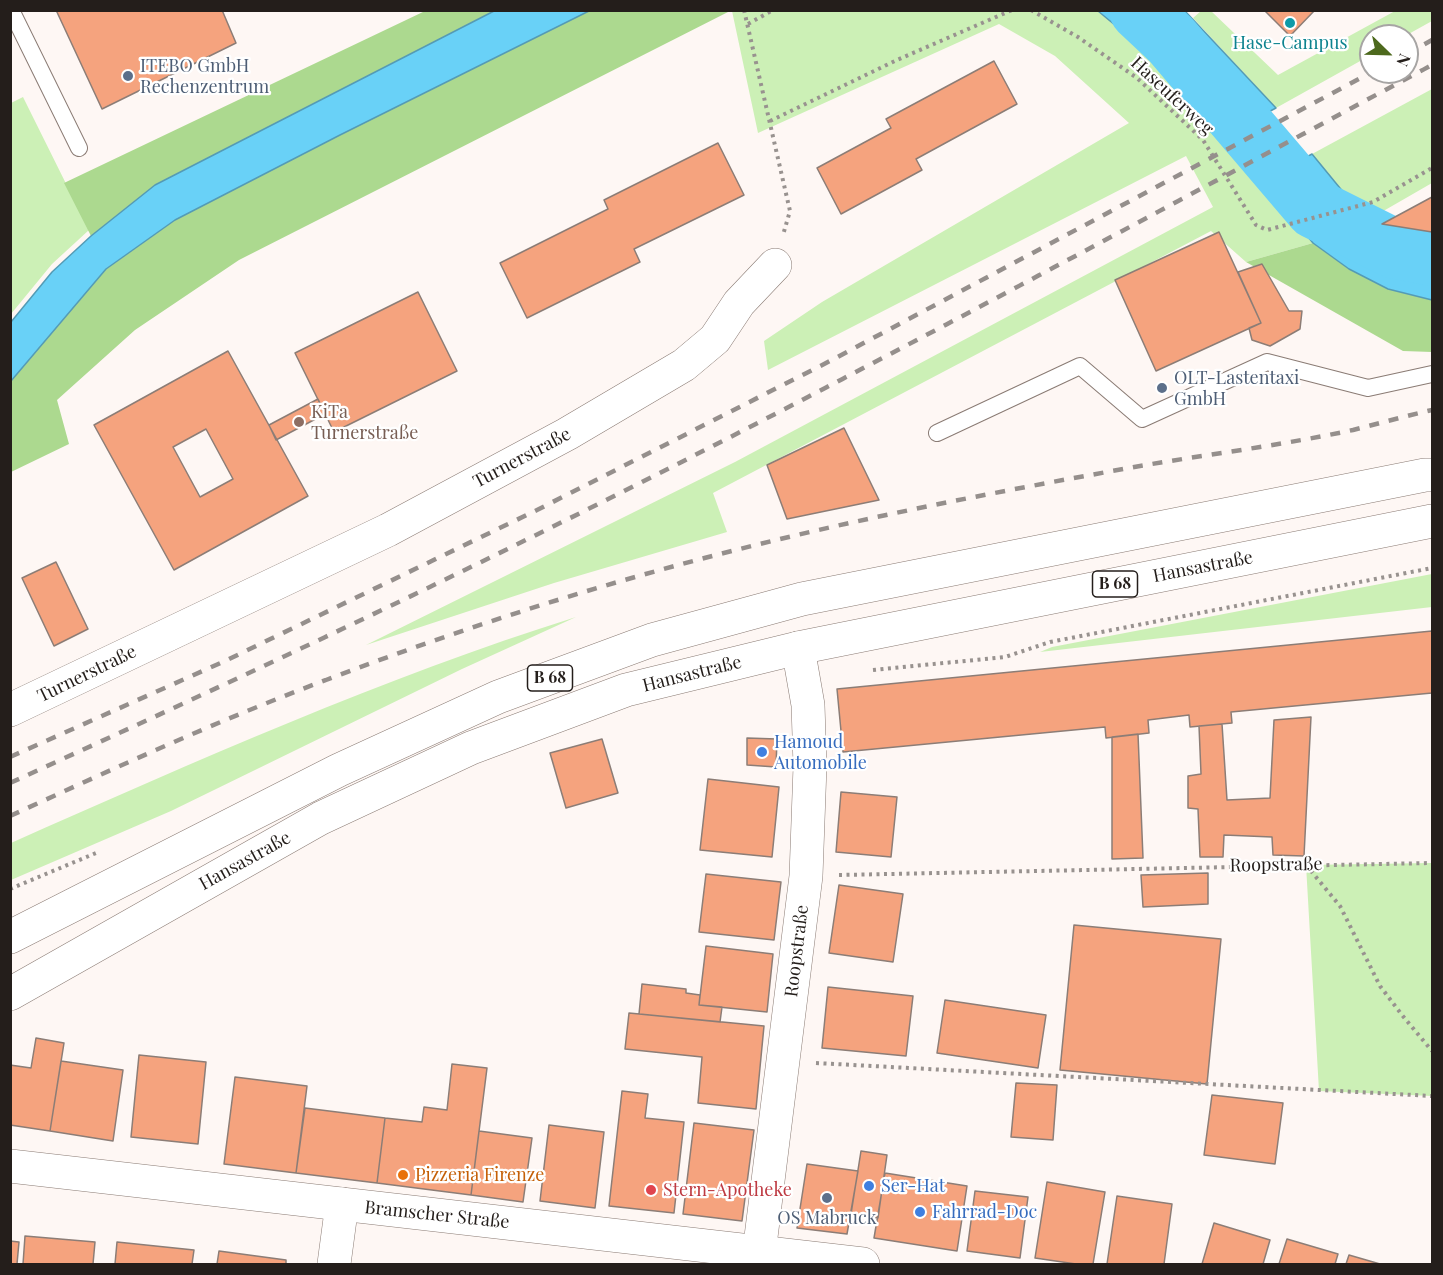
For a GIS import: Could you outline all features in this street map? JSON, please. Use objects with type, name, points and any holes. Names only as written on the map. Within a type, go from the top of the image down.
[{"type":"main road","name":"Turnerstraße","points":[[10,710],[388,530],[567,434],[684,365],[715,339],[739,303],[775,266]]},
{"type":"main road","name":"Hansastraße","points":[[10,937],[339,770],[498,697],[652,640],[802,599],[1432,475]]},
{"type":"main road","name":"Hansastraße","points":[[10,994],[321,818],[471,748],[626,690],[798,648],[1432,521]]},
{"type":"main road","name":"Roopstraße","points":[[759,1253],[806,876],[810,766],[808,705],[798,648]]},
{"type":"main road","name":"Bramscher Straße","points":[[10,1166],[863,1264]]},
{"type":"main road","points":[[334,1264],[342,1204]]},
{"type":"lane","points":[[11,10],[79,148]]},
{"type":"lane","points":[[937,433],[1080,366],[1142,418],[1267,362],[1368,388],[1432,374]]},
{"type":"path","points":[[744,10],[790,211],[775,266]]},
{"type":"path","points":[[748,24],[773,10]]},
{"type":"path","points":[[770,121],[897,60],[1012,10]]},
{"type":"path","name":"Haseuferweg","points":[[1031,10],[1078,37],[1137,78],[1203,140],[1256,225],[1268,230],[1373,202],[1432,168]]},
{"type":"path","points":[[865,670],[1005,657],[1050,642],[1432,568]]},
{"type":"path","points":[[10,889],[98,852]]},
{"type":"path","name":"Roopstraße","points":[[832,875],[1432,863]]},
{"type":"path","points":[[1306,865],[1340,906],[1380,986],[1432,1051]]},
{"type":"path","points":[[811,1063],[1432,1096]]},
{"type":"green space","points":[[425,11],[496,11],[156,185],[91,236],[64,183]]},
{"type":"green space","points":[[589,11],[730,11],[239,260],[135,330],[57,400],[69,444],[11,472],[11,381],[106,269],[175,220]]},
{"type":"green space","points":[[732,11],[1098,11],[1151,55],[1227,134],[1276,198],[1344,195],[1312,154],[1432,89],[1432,183],[1373,217],[1382,224],[1432,232],[1432,244],[1400,236],[1367,221],[1313,243],[1246,262],[1211,231],[713,493],[727,532],[554,583],[366,645],[735,462],[1213,207],[1186,156],[768,370],[764,341],[822,302],[1129,123],[1055,56],[999,24],[758,133]]},
{"type":"green space","points":[[1201,11],[1211,11],[1278,75],[1359,31],[1359,62],[1276,108],[1193,18]]},
{"type":"green space","points":[[1395,11],[1432,11],[1432,21],[1419,28],[1419,24],[1371,24]]},
{"type":"green space","points":[[23,97],[89,230],[52,264],[11,314],[11,103]]},
{"type":"green space","points":[[1313,243],[1349,269],[1388,289],[1432,300],[1432,352],[1403,351],[1246,262]]},
{"type":"green space","points":[[1432,574],[1432,607],[1040,652],[1052,647]]},
{"type":"green space","points":[[576,617],[462,669],[171,811],[11,880],[11,843],[290,722],[432,667]]},
{"type":"green space","points":[[1432,863],[1432,1096],[1319,1091],[1306,865]]},
{"type":"water","points":[[496,10],[589,11],[175,220],[106,269],[11,381],[11,322],[52,272],[91,236],[155,185]]},
{"type":"water","points":[[1098,11],[1185,11],[1276,108],[1227,134],[1151,55]]},
{"type":"water","points":[[1312,154],[1367,221],[1400,236],[1432,244],[1432,300],[1388,289],[1349,269],[1313,243],[1262,181]]},
{"type":"building","name":"ITEBO GmbH Rechenzentrum","points":[[56,10],[222,10],[236,43],[102,109]]},
{"type":"building","name":"Hase-Campus","points":[[1264,10],[1315,10],[1290,36]]},
{"type":"building","points":[[994,61],[1017,104],[916,159],[922,170],[841,214],[817,168],[891,128],[886,119]]},
{"type":"building","points":[[718,143],[744,195],[634,249],[640,262],[527,318],[500,263],[608,209],[604,200]]},
{"type":"building","points":[[1432,197],[1432,232],[1382,224]]},
{"type":"building","points":[[1219,232],[1261,323],[1156,371],[1115,280]]},
{"type":"building","points":[[1262,264],[1289,311],[1302,311],[1300,329],[1270,346],[1252,340],[1249,328],[1261,323],[1238,272]]},
{"type":"building","points":[[418,292],[457,371],[334,432],[295,353]]},
{"type":"building","points":[[228,351],[308,496],[174,570],[94,425]],"holes":[[[206,429],[233,479],[200,497],[173,447]]]},
{"type":"building","points":[[318,399],[325,414],[276,440],[269,425]]},
{"type":"building","points":[[844,428],[879,500],[787,519],[767,465]]},
{"type":"building","points":[[56,562],[88,629],[54,646],[22,578]]},
{"type":"building","points":[[1432,631],[1432,693],[1231,712],[1232,723],[1190,727],[1189,715],[1148,720],[1149,733],[1106,738],[1105,727],[843,752],[837,689]]},
{"type":"building","points":[[1311,717],[1304,856],[1273,855],[1272,837],[1224,835],[1223,857],[1200,857],[1198,809],[1188,808],[1188,776],[1201,774],[1199,726],[1222,724],[1227,800],[1270,798],[1274,720]]},
{"type":"building","points":[[1138,734],[1143,858],[1112,859],[1112,737]]},
{"type":"building","name":"Hamoud Automobile","points":[[747,738],[777,739],[776,767],[747,765]]},
{"type":"building","points":[[602,739],[618,793],[566,808],[550,753]]},
{"type":"building","points":[[708,779],[779,787],[772,857],[700,850]]},
{"type":"building","points":[[841,792],[897,797],[891,857],[836,852]]},
{"type":"building","points":[[1208,873],[1208,904],[1143,907],[1141,875]]},
{"type":"building","points":[[706,874],[781,882],[774,940],[699,932]]},
{"type":"building","points":[[839,885],[903,894],[893,962],[829,953]]},
{"type":"building","points":[[1074,925],[1221,939],[1207,1084],[1060,1070]]},
{"type":"building","points":[[706,946],[773,954],[767,1012],[699,1005]]},
{"type":"building","points":[[642,984],[686,989],[686,993],[700,995],[699,1005],[722,1007],[720,1022],[639,1014]]},
{"type":"building","points":[[828,987],[913,996],[906,1056],[822,1048]]},
{"type":"building","points":[[945,1000],[1046,1015],[1038,1068],[937,1053]]},
{"type":"building","points":[[629,1013],[764,1026],[756,1109],[698,1103],[702,1057],[625,1049]]},
{"type":"building","points":[[36,1038],[64,1043],[50,1131],[10,1125],[10,1065],[31,1068]]},
{"type":"building","points":[[139,1055],[206,1062],[198,1144],[131,1137]]},
{"type":"building","points":[[61,1061],[123,1070],[113,1141],[50,1131]]},
{"type":"building","points":[[452,1064],[487,1068],[471,1195],[377,1183],[385,1118],[422,1122],[424,1107],[447,1110]]},
{"type":"building","points":[[235,1077],[307,1086],[296,1173],[224,1164]]},
{"type":"building","points":[[1016,1083],[1057,1085],[1053,1140],[1011,1137]]},
{"type":"building","points":[[622,1091],[648,1094],[645,1118],[684,1122],[674,1213],[609,1206]]},
{"type":"building","points":[[1212,1095],[1283,1103],[1275,1164],[1204,1155]]},
{"type":"building","points":[[305,1108],[385,1118],[377,1183],[296,1173]]},
{"type":"building","points":[[694,1123],[754,1130],[742,1221],[683,1214]]},
{"type":"building","points":[[549,1125],[604,1132],[595,1208],[540,1201]]},
{"type":"building","points":[[479,1131],[532,1138],[523,1202],[471,1195]]},
{"type":"building","points":[[861,1151],[887,1155],[878,1218],[851,1214]]},
{"type":"building","points":[[807,1164],[858,1171],[847,1234],[797,1228]]},
{"type":"building","points":[[885,1173],[967,1186],[957,1251],[874,1238]]},
{"type":"building","points":[[1047,1182],[1105,1192],[1093,1264],[1035,1258]]},
{"type":"building","points":[[975,1191],[1028,1197],[1020,1258],[967,1251]]},
{"type":"building","points":[[1117,1196],[1172,1204],[1164,1264],[1107,1264]]},
{"type":"building","points":[[1214,1223],[1270,1240],[1263,1264],[1202,1264]]},
{"type":"building","points":[[25,1236],[95,1242],[93,1264],[23,1264]]},
{"type":"building","points":[[1287,1239],[1338,1254],[1335,1264],[1279,1264]]},
{"type":"building","points":[[10,1241],[19,1242],[17,1264],[10,1264]]},
{"type":"building","points":[[117,1242],[194,1250],[192,1264],[115,1264]]},
{"type":"building","points":[[219,1251],[286,1260],[286,1264],[217,1264]]},
{"type":"building","points":[[1349,1255],[1380,1264],[1346,1264]]},
{"type":"waterway","points":[[1139,10],[1171,40],[1315,209],[1393,248],[1432,256]]},
{"type":"railway","points":[[1419,47],[1432,40]]},
{"type":"railway","points":[[10,783],[346,627],[658,474],[991,301],[1432,65]]},
{"type":"railway","points":[[10,757],[225,661],[537,510],[830,361],[1359,79]]},
{"type":"railway","points":[[10,816],[128,762],[286,695],[433,641],[650,573],[760,544],[901,512],[1140,466],[1327,435],[1432,410]]},
{"type":"place","name":"Hase-Campus","points":[[1290,23]]},
{"type":"place","name":"ITEBO GmbH Rechenzentrum","points":[[128,76]]},
{"type":"place","name":"OLT-Lastentaxi GmbH","points":[[1162,388]]},
{"type":"place","name":"KiTa Turnerstraße","points":[[299,422]]},
{"type":"place","name":"Hamoud Automobile","points":[[762,752]]},
{"type":"place","name":"Pizzeria Firenze","points":[[403,1175]]},
{"type":"place","name":"Ser-Hat","points":[[869,1186]]},
{"type":"place","name":"Stern-Apotheke","points":[[651,1190]]},
{"type":"place","name":"OS Mabruck","points":[[827,1198]]},
{"type":"place","name":"Fahrrad-Doc","points":[[920,1212]]}]
